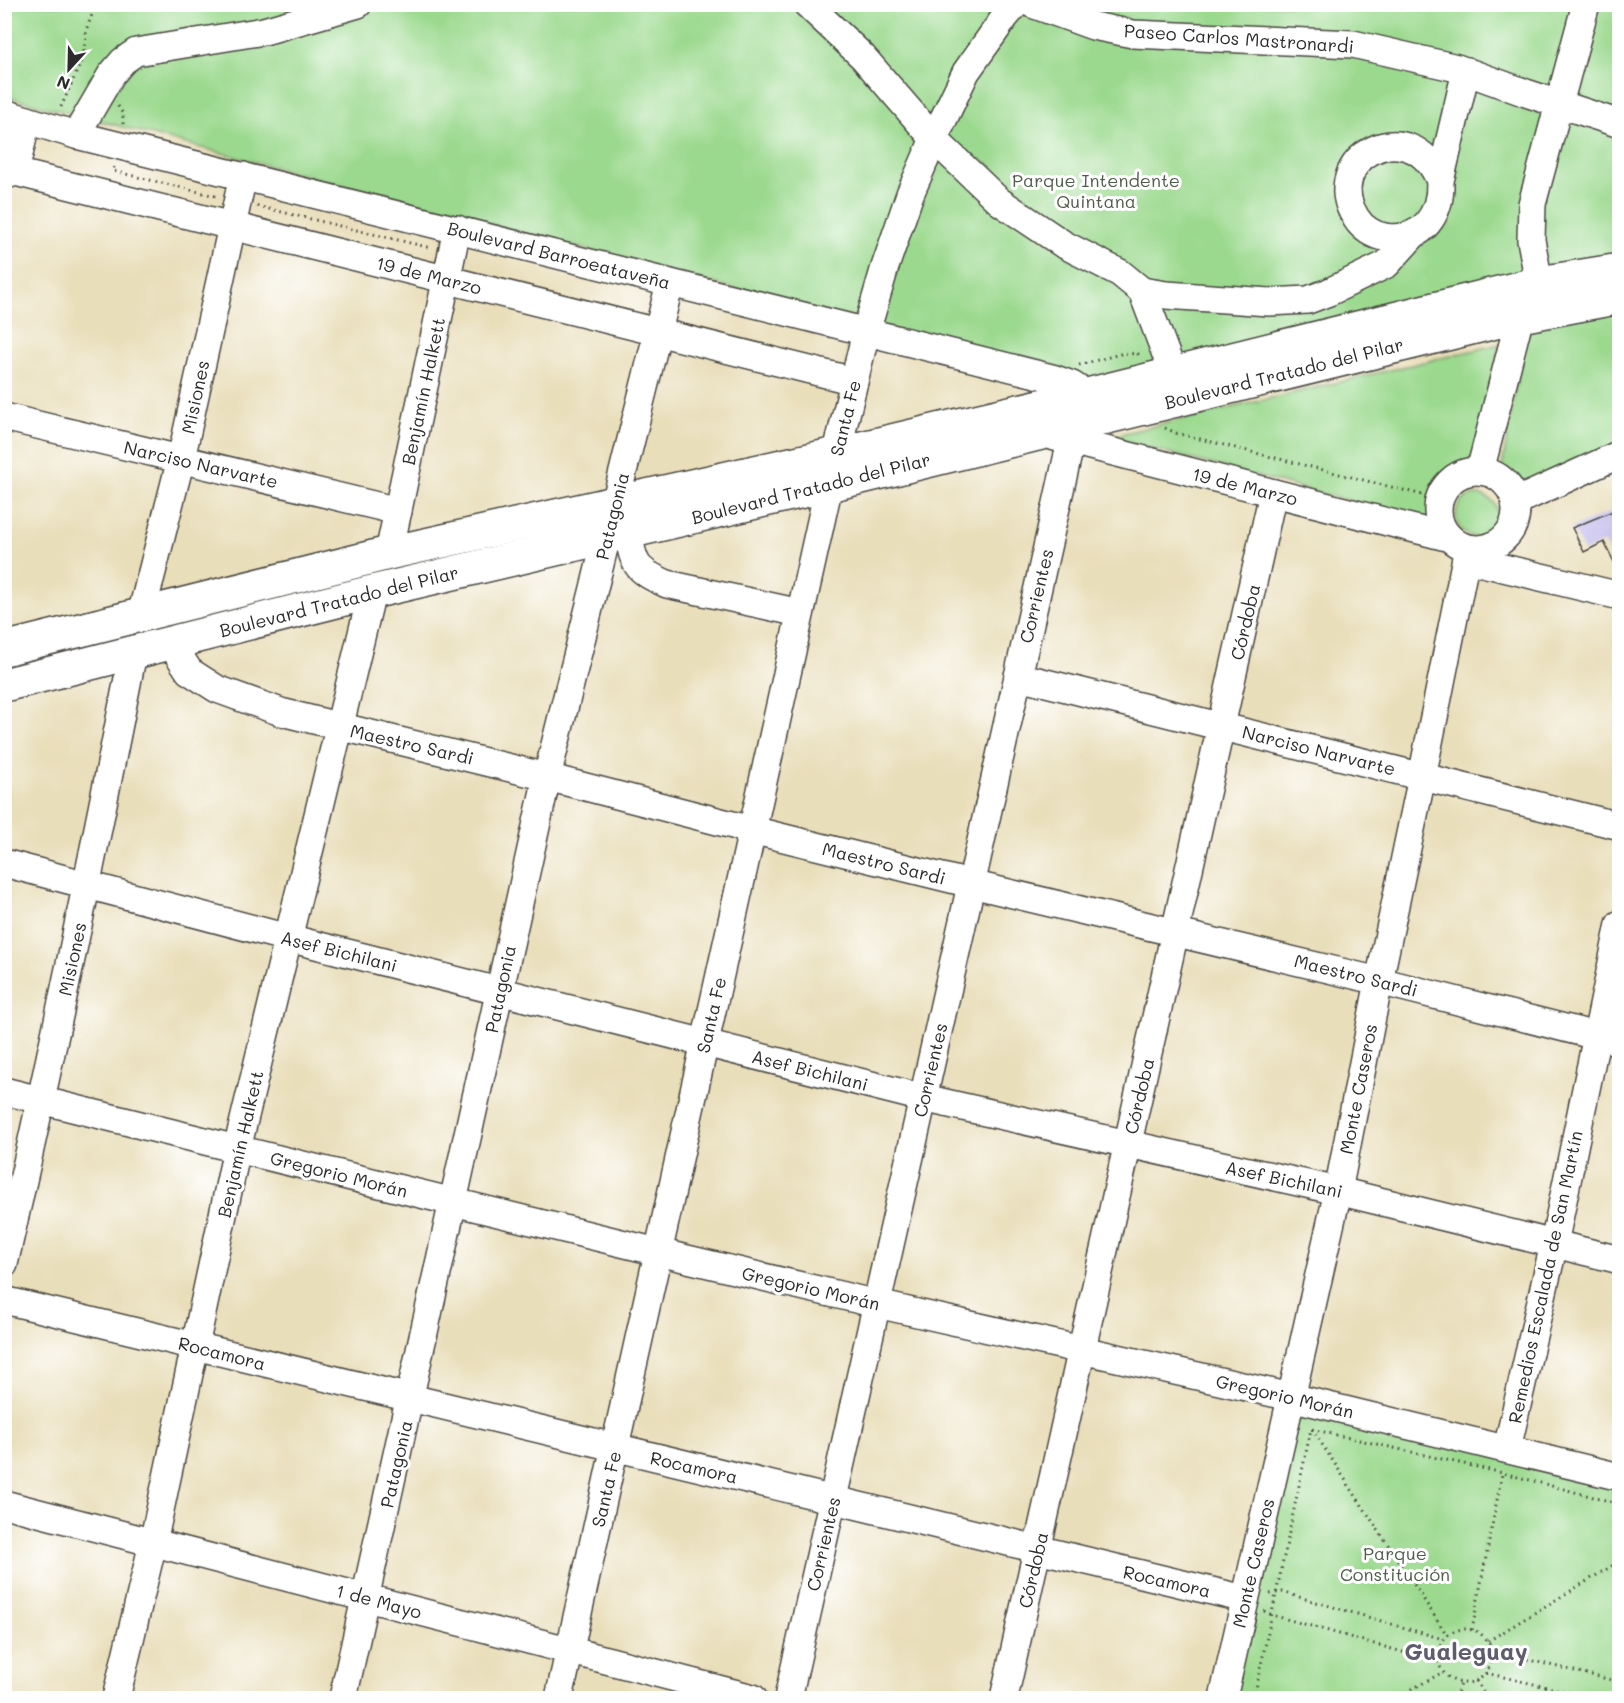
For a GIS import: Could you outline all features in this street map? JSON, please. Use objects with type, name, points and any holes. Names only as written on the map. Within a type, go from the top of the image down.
[{"type":"main road","name":"Boulevard Tratado del Pilar","points":[[937,444],[1039,432],[1178,386],[1539,284],[1620,270]]},
{"type":"main road","name":"Boulevard Tratado del Pilar","points":[[1178,386],[1620,297]]},
{"type":"main road","name":"Boulevard Tratado del Pilar","points":[[4,685],[372,592],[617,535],[832,469],[937,444],[1083,418]]},
{"type":"main road","name":"Boulevard Tratado del Pilar","points":[[4,649],[390,553],[615,503],[832,469]]},
{"type":"street","points":[[76,135],[111,75],[123,61],[136,52],[264,31],[358,4]]},
{"type":"street","points":[[807,4],[863,57],[934,139],[999,201],[1063,244],[1120,273],[1142,291],[1166,295],[1269,302],[1308,300],[1387,264],[1415,233],[1428,224],[1436,211],[1440,196],[1440,181],[1464,81]]},
{"type":"street","name":"Santa Fe","points":[[559,1698],[832,469],[866,332],[910,194],[934,139],[966,72],[1016,4]]},
{"type":"street","name":"Paseo Carlos Mastronardi","points":[[1032,4],[1093,26],[1133,34],[1353,44],[1464,81],[1560,104],[1620,124]]},
{"type":"street","points":[[1480,471],[1520,316],[1539,284],[1531,240],[1532,204],[1586,4]]},
{"type":"street","points":[[1406,146],[1422,139],[1441,123],[1464,81]]},
{"type":"street","points":[[10,174],[16,116]]},
{"type":"street","name":"Boulevard Barroeataveña","points":[[16,116],[76,135],[1052,378],[1072,385],[1083,418]]},
{"type":"street","points":[[1363,276],[1374,256],[1376,241],[1370,232],[1358,222],[1350,209],[1347,195],[1348,180],[1353,167],[1363,155],[1376,148],[1390,145],[1406,146],[1427,159],[1435,169],[1440,181]]},
{"type":"street","name":"19 de Marzo","points":[[10,174],[231,226],[854,381]]},
{"type":"street","name":"Misiones","points":[[141,615],[181,459],[243,176]]},
{"type":"street","name":"Benjamín Halkett","points":[[390,553],[457,229]]},
{"type":"street","points":[[1370,232],[1392,238],[1415,233]]},
{"type":"street","name":"Patagonia","points":[[344,1698],[548,777],[617,535],[615,503],[670,283]]},
{"type":"street","points":[[1142,291],[1178,386]]},
{"type":"street","name":"Narciso Narvarte","points":[[4,417],[398,511]]},
{"type":"street","name":"19 de Marzo","points":[[1083,418],[1273,493],[1620,596]]},
{"type":"street","name":"Corrientes","points":[[788,1698],[1018,676],[1083,418]]},
{"type":"street","points":[[1515,502],[1620,454]]},
{"type":"street","points":[[1480,471],[1501,479],[1515,502],[1512,527],[1504,538],[1493,545],[1461,548],[1439,521],[1440,496],[1447,484],[1459,475],[1480,471]]},
{"type":"street","name":"Córdoba","points":[[1004,1698],[1273,493]]},
{"type":"street","points":[[617,535],[649,576],[667,584],[800,613]]},
{"type":"street","name":"Monte Caseros","points":[[1223,1698],[1338,1191],[1422,777],[1461,548]]},
{"type":"street","name":"Benjamín Halkett","points":[[116,1698],[153,1542],[237,1149],[372,592]]},
{"type":"street","name":"Maestro Sardi","points":[[170,642],[189,671],[217,689],[281,712],[971,884],[1379,981],[1608,1040]]},
{"type":"street","name":"Misiones","points":[[4,1264],[42,1099],[134,653]]},
{"type":"street","name":"Narciso Narvarte","points":[[1018,676],[1620,826]]},
{"type":"street","name":"Asef Bichilani","points":[[4,863],[288,938],[923,1098],[1338,1191],[1620,1260]]},
{"type":"street","name":"Remedios Escalada de San Martín","points":[[1505,1461],[1554,1244],[1608,1040],[1620,924]]},
{"type":"street","name":"Gregorio Morán","points":[[4,1091],[658,1252],[1291,1397],[1505,1461],[1620,1477]]},
{"type":"street","name":"Rocamora","points":[[4,1300],[1245,1599]]},
{"type":"street","name":"1 de Mayo","points":[[4,1504],[753,1698]]},
{"type":"path","points":[[60,109],[83,58],[87,28],[96,4]]},
{"type":"path","points":[[1291,1397],[1447,1635]]},
{"type":"path","points":[[1311,1429],[1505,1461],[1620,1504]]},
{"type":"path","points":[[1254,1698],[1311,1429]]},
{"type":"path","points":[[1472,1630],[1505,1461]]},
{"type":"path","points":[[1488,1641],[1620,1561]]},
{"type":"path","points":[[1245,1599],[1282,1592],[1443,1640]]},
{"type":"path","points":[[1245,1599],[1272,1615],[1438,1662]]},
{"type":"path","points":[[1455,1630],[1472,1630],[1484,1636],[1488,1641],[1492,1651],[1490,1666],[1486,1673],[1476,1681],[1460,1683],[1453,1681],[1443,1672],[1438,1662],[1439,1646],[1447,1635],[1455,1630]]},
{"type":"path","points":[[1492,1651],[1620,1682]]},
{"type":"path","points":[[1396,1698],[1443,1672]]},
{"type":"path","points":[[1486,1673],[1594,1698]]},
{"type":"path","points":[[1476,1681],[1487,1698]]},
{"type":"path","points":[[1456,1698],[1460,1683]]},
{"type":"green space","name":"Parque Intendente Quintana","points":[[4,5],[1619,5],[1619,264],[1087,384],[1051,372],[5,96]]},
{"type":"green space","points":[[1619,307],[1619,445],[1528,485],[1501,474],[1526,325]]},
{"type":"green space","points":[[1500,344],[1472,466],[1451,471],[1437,484],[1431,502],[1433,523],[1108,437]]},
{"type":"green space","points":[[1477,495],[1491,502],[1498,516],[1491,530],[1477,537],[1463,530],[1456,516],[1463,502]]},
{"type":"green space","name":"Parque Constitución","points":[[1291,1398],[1619,1478],[1619,1698],[1224,1698]]},
{"type":"building","points":[[1620,508],[1620,574],[1604,542],[1584,552],[1572,528]]},
{"type":"district","name":"Gualeguay","points":[[1466,1650]]}]
